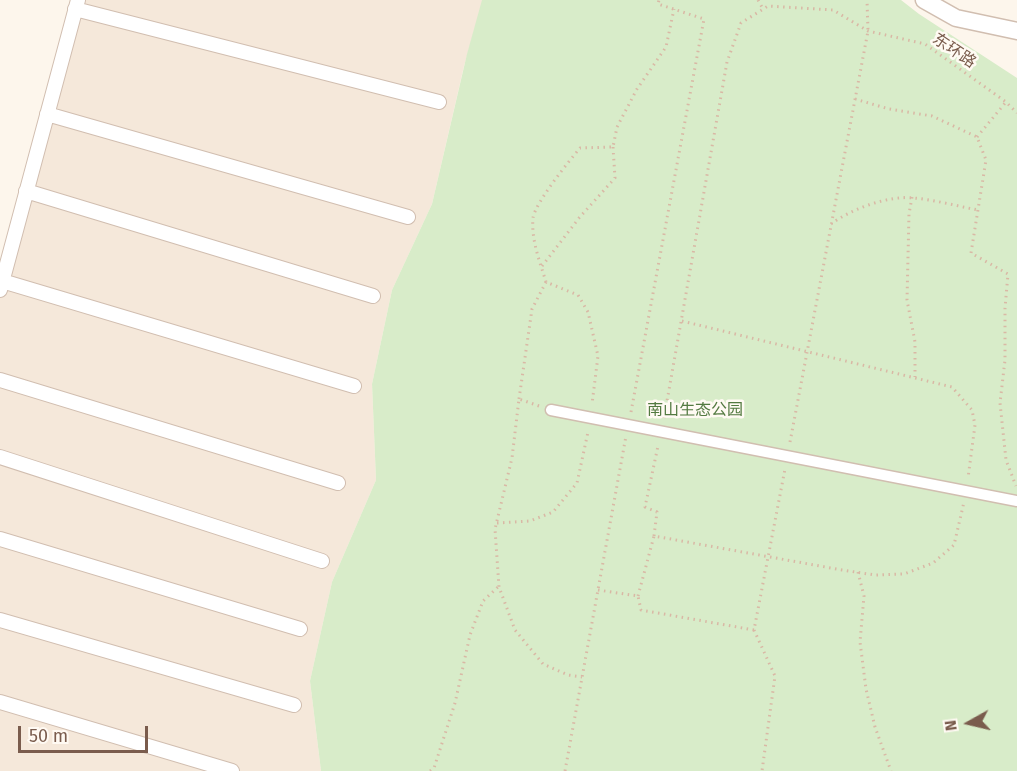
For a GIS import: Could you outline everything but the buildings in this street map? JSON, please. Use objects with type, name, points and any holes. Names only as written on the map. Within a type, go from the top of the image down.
[{"type":"street","points":[[924,0],[956,18],[1017,31]]},
{"type":"street","points":[[354,386],[1,285],[76,5],[439,102]]},
{"type":"street","points":[[47,114],[408,217]]},
{"type":"street","points":[[26,191],[374,296]]},
{"type":"street","points":[[0,380],[338,483]]},
{"type":"street","points":[[551,410],[1017,501]]},
{"type":"street","points":[[0,457],[322,561]]},
{"type":"street","points":[[0,539],[300,629]]},
{"type":"street","points":[[0,620],[294,705]]},
{"type":"street","points":[[0,702],[232,771]]},
{"type":"path","points":[[565,771],[704,19],[658,4],[659,0]]},
{"type":"path","points":[[754,630],[641,610],[638,596],[654,536],[657,512],[645,507],[662,431],[727,62],[741,22],[763,9],[758,0]]},
{"type":"path","points":[[762,771],[775,676],[754,630],[868,31],[867,0]]},
{"type":"path","name":"东环路","points":[[763,9],[768,6],[833,10],[868,31],[925,44],[1006,102],[1017,113]]},
{"type":"path","points":[[542,266],[579,218],[615,177],[613,147],[617,127],[637,89],[666,47],[674,9]]},
{"type":"path","points":[[855,99],[889,109],[932,116],[977,137],[986,159],[972,253],[1008,274],[1005,308],[1005,360],[1000,404],[1006,460],[1017,488]]},
{"type":"path","points":[[977,137],[1006,102]]},
{"type":"path","points":[[582,677],[568,675],[543,664],[515,630],[499,586],[495,529],[512,458],[532,309],[546,282],[535,245],[533,216],[551,186],[580,148],[613,147]]},
{"type":"path","points":[[831,224],[875,202],[912,197],[978,210]]},
{"type":"path","points":[[912,197],[909,214],[907,300],[915,342],[915,377]]},
{"type":"path","points":[[497,523],[530,521],[553,512],[577,483],[590,418],[598,356],[588,312],[578,295],[546,282]]},
{"type":"path","points":[[654,536],[875,575],[904,574],[933,563],[954,545],[966,491],[975,425],[972,410],[951,387],[682,321]]},
{"type":"path","points":[[519,399],[551,410]]},
{"type":"path","points":[[858,572],[864,596],[860,642],[866,689],[875,727],[891,771]]},
{"type":"path","points":[[430,771],[434,768],[455,703],[470,635],[483,601],[499,586]]},
{"type":"path","points":[[598,590],[638,596]]},
{"type":"shaded area","points":[[78,0],[483,0],[464,66],[432,204],[392,290],[372,384],[376,480],[332,582],[310,681],[321,771],[0,771],[0,290]]},
{"type":"green space","name":"南山生态公园","points":[[482,0],[901,0],[1017,78],[1017,771],[321,771],[310,681],[332,582],[376,480],[372,384],[392,290],[432,204]]}]
